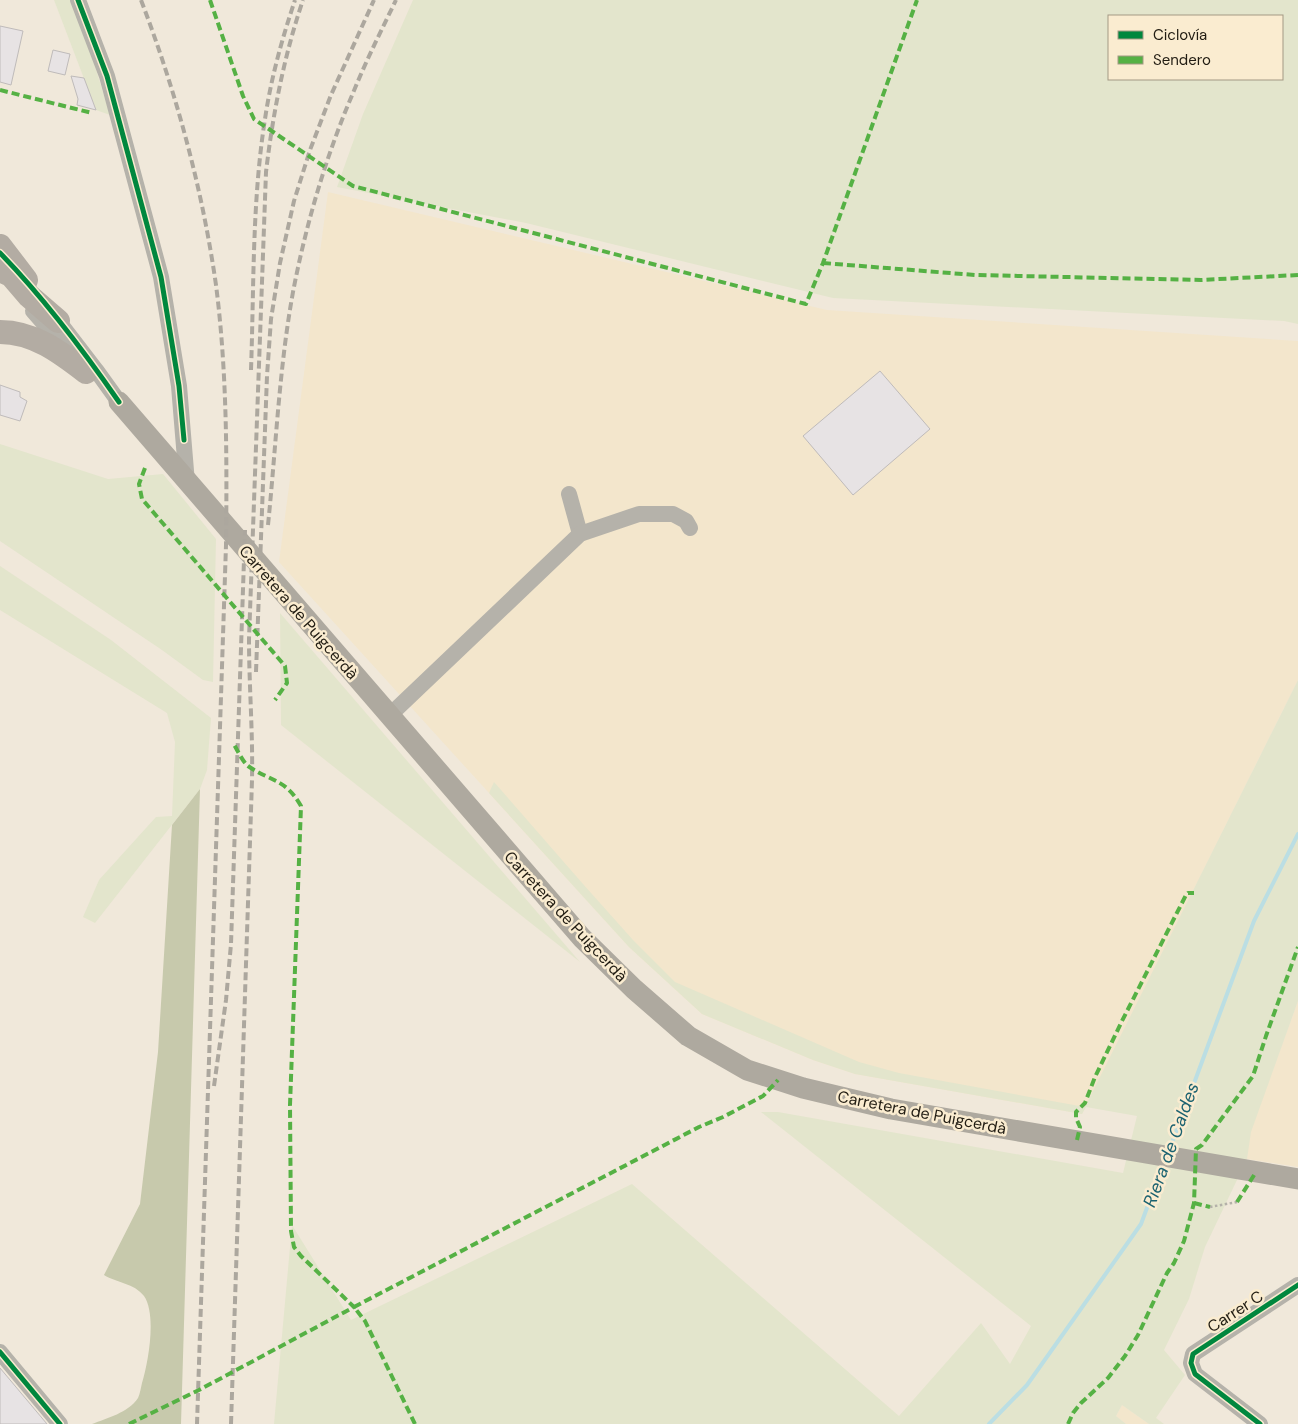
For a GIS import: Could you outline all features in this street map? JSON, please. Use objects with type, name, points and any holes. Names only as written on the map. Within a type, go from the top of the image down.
[{"type":"highway","points":[[0,246],[33,290]]},
{"type":"highway","points":[[0,272],[11,275],[29,296],[58,321]]},
{"type":"highway","points":[[0,332],[29,337],[46,344],[86,372]]},
{"type":"main road","name":"Carretera de Puigcerdà","points":[[119,402],[582,938],[634,989],[688,1036],[746,1070],[803,1088],[891,1109],[1063,1137],[1298,1179]]},
{"type":"street","points":[[78,0],[107,76],[161,277],[179,386],[187,483]]},
{"type":"street","points":[[0,253],[58,321],[119,402]]},
{"type":"street","points":[[0,272],[86,372],[119,402]]},
{"type":"street","points":[[569,494],[580,534]]},
{"type":"street","points":[[389,716],[580,534],[639,514],[673,514],[686,521],[690,528]]},
{"type":"street","name":"Carrer C","points":[[1260,1424],[1195,1374],[1191,1362],[1192,1354],[1298,1285]]},
{"type":"street","points":[[0,1352],[60,1424]]},
{"type":"path","points":[[1210,1208],[1237,1202]]},
{"type":"shaded area","points":[[328,192],[827,310],[1298,341],[1298,680],[1082,1114],[855,1074],[813,1060],[702,1014],[629,947],[279,562]]},
{"type":"shaded area","points":[[1298,1001],[1298,1167],[1247,1159],[1250,1132]]},
{"type":"shaded area","points":[[1122,1405],[1149,1424],[1126,1424],[1116,1416]]},
{"type":"green space","points":[[54,0],[72,0],[79,14],[110,115],[96,110]]},
{"type":"green space","points":[[413,0],[1298,0],[1298,324],[1284,321],[833,298],[526,223],[337,187],[363,114]]},
{"type":"green space","points":[[0,444],[108,479],[163,474],[216,539],[213,682],[203,680],[162,650],[0,541]]},
{"type":"green space","points":[[0,566],[111,640],[211,718],[207,770],[200,789],[95,923],[83,917],[99,880],[156,817],[172,816],[175,742],[167,713],[0,610]]},
{"type":"green space","points":[[280,613],[580,962],[281,725]]},
{"type":"green space","points":[[1298,680],[1298,1001],[1251,1132],[1247,1159],[1205,1247],[1189,1299],[1164,1350],[1185,1375],[1156,1418],[1164,1424],[1149,1424],[1122,1405],[1116,1416],[1126,1424],[274,1424],[292,1225],[351,1320],[632,1184],[899,1416],[981,1323],[1010,1364],[1031,1326],[761,1112],[778,1112],[1123,1173],[1137,1116],[1086,1107],[1082,1114],[855,1074],[813,1060],[702,1014],[629,947],[489,793],[494,782],[633,940],[675,982],[859,1062],[899,1073],[1085,1107]]},
{"type":"green space","points":[[200,789],[181,1424],[92,1424],[129,1408],[134,1403],[139,1395],[147,1364],[151,1327],[148,1304],[144,1296],[135,1288],[104,1275],[140,1204],[158,1052],[172,825]]},
{"type":"building","points":[[0,26],[23,31],[11,85],[0,82]]},
{"type":"building","points":[[53,50],[70,54],[65,75],[48,71]]},
{"type":"building","points":[[71,76],[84,78],[96,110],[77,105],[78,99]]},
{"type":"building","points":[[880,371],[930,429],[853,495],[803,436]]},
{"type":"building","points":[[0,385],[20,392],[20,397],[27,401],[20,421],[0,415]]},
{"type":"building","points":[[0,1368],[47,1424],[0,1424]]},
{"type":"waterway","name":"Riera de Caldes","points":[[1169,1151],[1254,921],[1298,834]]},
{"type":"waterway","name":"Riera de Caldes","points":[[989,1424],[1027,1385],[1141,1224],[1164,1162]]},
{"type":"railway","points":[[141,0],[166,70],[186,140],[203,212],[220,317],[224,382],[226,545],[197,1424]]},
{"type":"railway","points":[[251,370],[254,244],[261,150],[267,104],[281,44],[295,0]]},
{"type":"railway","points":[[231,1424],[252,780],[249,639],[266,172],[280,85],[290,42],[303,0]]},
{"type":"railway","points":[[256,672],[267,376],[271,319],[280,263],[294,201],[310,150],[331,95],[374,0]]},
{"type":"railway","points":[[268,525],[284,350],[293,292],[304,241],[318,191],[343,117],[363,69],[396,0]]},
{"type":"railway","points":[[214,1086],[226,1000],[231,944],[245,530]]},
{"type":"marked path","points":[[210,0],[243,96],[254,119],[353,186],[806,304],[823,263],[917,0]]},
{"type":"marked path","points":[[0,90],[92,113]]},
{"type":"marked path","points":[[823,263],[975,275],[1201,280],[1298,275]]},
{"type":"marked path","points":[[145,468],[139,484],[142,499],[285,666],[287,683],[275,700]]},
{"type":"marked path","points":[[129,1424],[199,1390],[354,1307],[301,1256],[294,1247],[291,1231],[290,1105],[301,806],[283,785],[248,766],[233,743]]},
{"type":"marked path","points":[[1077,1140],[1080,1127],[1076,1118],[1076,1112],[1085,1103],[1095,1077],[1122,1021],[1186,895],[1194,893]]},
{"type":"marked path","points":[[1068,1424],[1073,1413],[1081,1403],[1108,1378],[1125,1356],[1138,1335],[1167,1273],[1174,1263],[1184,1241],[1194,1203],[1196,1149],[1202,1145],[1253,1076],[1298,947]]},
{"type":"marked path","points":[[415,1424],[365,1321],[354,1307],[699,1127],[763,1096],[778,1080]]},
{"type":"marked path","points":[[1237,1202],[1256,1172]]},
{"type":"marked path","points":[[1194,1203],[1210,1207]]},
{"type":"cycle path","points":[[78,0],[107,76],[161,277],[179,386],[184,440]]},
{"type":"cycle path","points":[[0,253],[62,325],[119,402]]},
{"type":"cycle path","points":[[1260,1424],[1195,1374],[1191,1363],[1193,1354],[1298,1285]]},
{"type":"cycle path","points":[[0,1352],[60,1424]]}]
